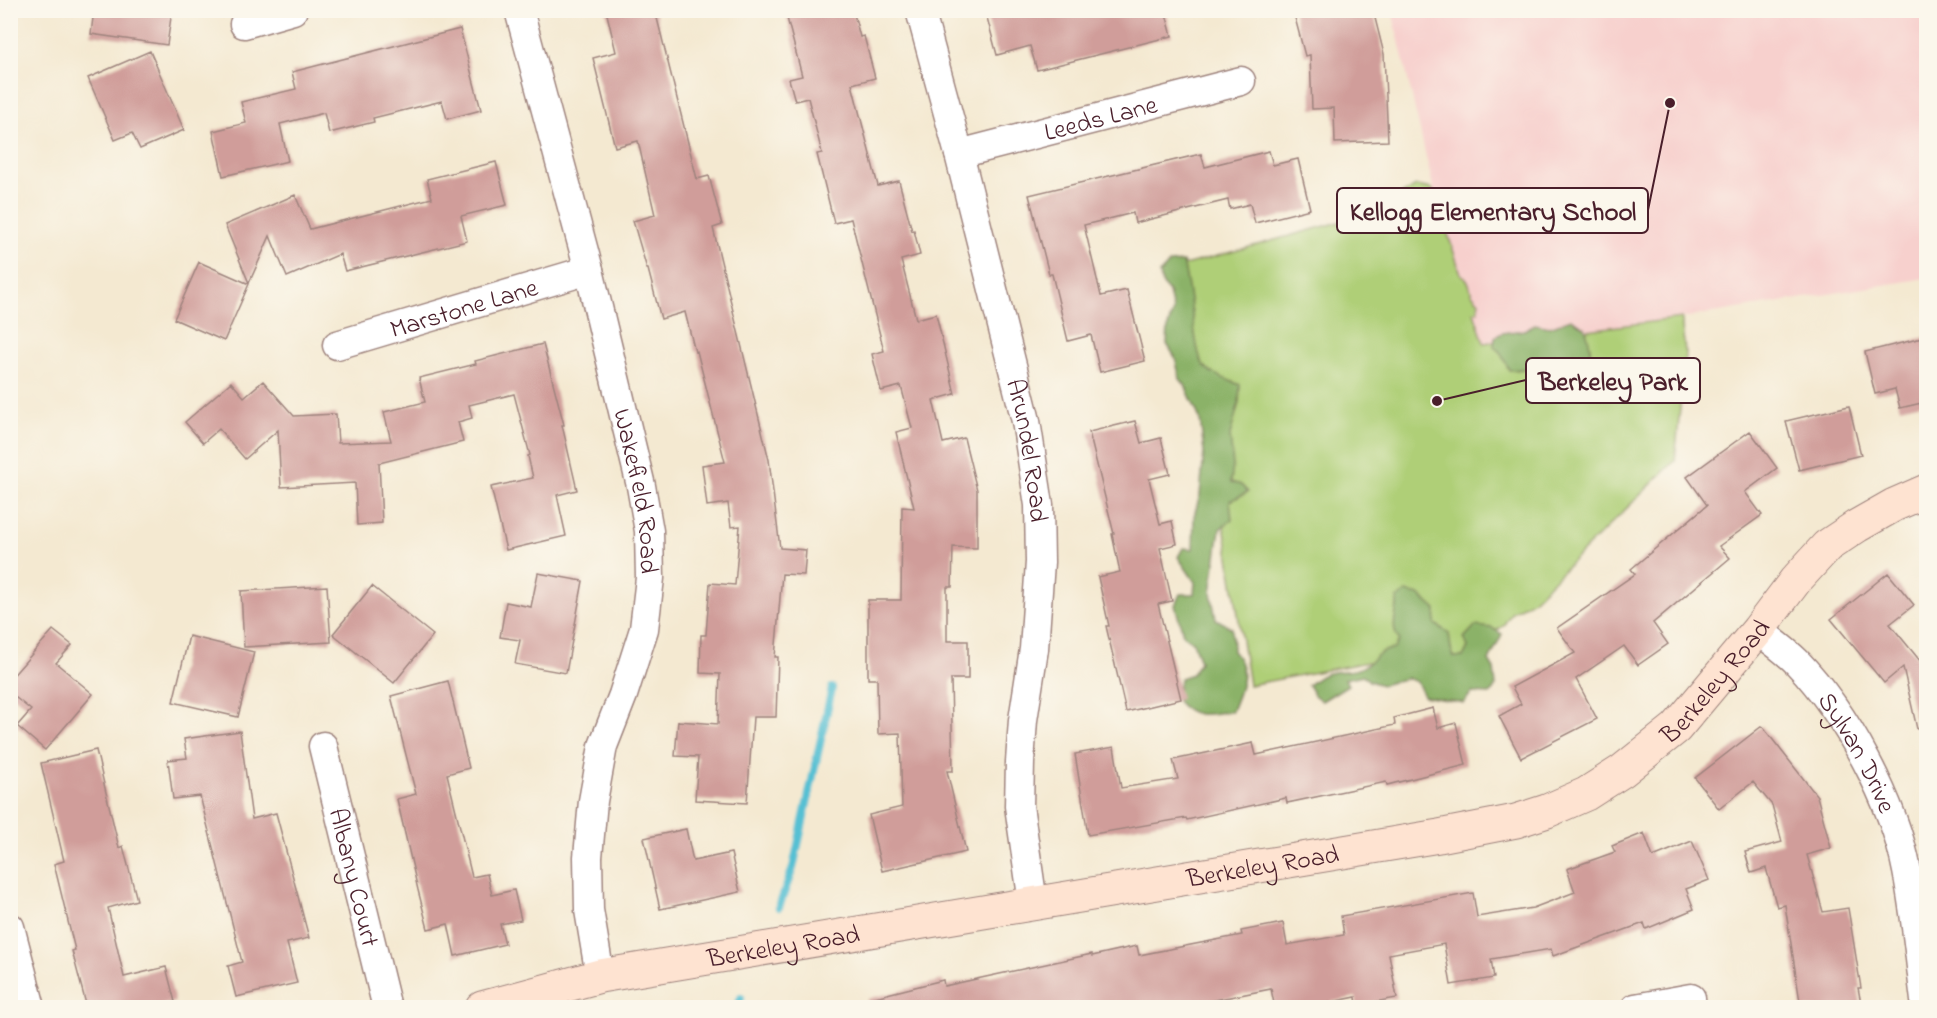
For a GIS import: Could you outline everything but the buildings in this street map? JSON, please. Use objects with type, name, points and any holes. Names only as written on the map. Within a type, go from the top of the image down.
[{"type":"street","points":[[244,24],[293,10]]},
{"type":"street","name":"Wakefield Road","points":[[519,10],[589,270],[641,486],[649,531],[650,578],[644,629],[623,695],[603,746],[593,801],[588,857],[590,910],[600,976]]},
{"type":"street","name":"Arundel Road","points":[[920,10],[959,154],[1026,421],[1039,505],[1040,562],[1034,649],[1023,720],[1019,806],[1033,903]]},
{"type":"street","name":"Leeds Lane","points":[[959,154],[1241,81]]},
{"type":"street","name":"Marstone Lane","points":[[337,345],[589,270]]},
{"type":"street","name":"Berkeley Road","points":[[482,1008],[600,976],[1439,836],[1516,821],[1547,811],[1586,794],[1613,777],[1676,728],[1758,630],[1795,581],[1827,546],[1857,525],[1926,491]]},
{"type":"street","name":"Sylvan Drive","points":[[1758,630],[1789,654],[1829,699],[1885,799],[1898,835],[1907,872],[1926,1008]]},
{"type":"street","name":"Albany Court","points":[[323,746],[387,1008]]},
{"type":"street","points":[[10,927],[31,1008]]},
{"type":"street","points":[[1635,1008],[1691,998],[1692,1008]]},
{"type":"shaded area","points":[[1392,11],[1926,11],[1926,278],[1682,318],[1483,343],[1435,195]]},
{"type":"green space","points":[[1416,186],[1432,189],[1435,195],[1461,274],[1468,281],[1472,294],[1479,302],[1478,311],[1474,312],[1484,343],[1682,318],[1685,355],[1675,461],[1532,601],[1512,612],[1503,626],[1496,631],[1492,628],[1468,647],[1463,657],[1454,657],[1450,646],[1249,685],[1224,525],[1170,269],[1390,208],[1402,194]]},
{"type":"green space","points":[[1183,262],[1201,360],[1210,371],[1240,385],[1239,403],[1230,435],[1233,465],[1231,482],[1241,485],[1248,492],[1230,501],[1232,520],[1220,529],[1211,593],[1216,619],[1232,628],[1233,651],[1242,665],[1242,680],[1232,711],[1209,714],[1189,711],[1177,701],[1180,678],[1192,674],[1200,662],[1194,644],[1183,634],[1175,605],[1180,594],[1194,594],[1195,582],[1178,557],[1183,548],[1193,549],[1194,516],[1200,495],[1204,452],[1200,419],[1180,379],[1175,357],[1167,344],[1168,327],[1173,311],[1169,292],[1163,285],[1159,274],[1170,263]]},
{"type":"green space","points":[[1571,319],[1585,327],[1590,348],[1587,365],[1579,378],[1568,376],[1564,365],[1556,358],[1533,367],[1509,370],[1500,352],[1494,347],[1495,337],[1502,333],[1524,330],[1535,324],[1550,327]]},
{"type":"green space","points":[[1406,592],[1419,595],[1436,610],[1435,624],[1449,633],[1454,657],[1463,657],[1468,647],[1464,638],[1475,626],[1492,628],[1502,634],[1489,661],[1494,669],[1496,686],[1490,694],[1471,693],[1464,703],[1424,696],[1417,682],[1407,678],[1382,685],[1369,681],[1363,675],[1345,679],[1348,685],[1322,701],[1314,695],[1308,685],[1320,676],[1357,669],[1366,665],[1381,652],[1394,649],[1399,640],[1394,625],[1397,599]]},
{"type":"waterway","points":[[779,907],[793,868],[832,688]]},
{"type":"waterway","points":[[737,1008],[741,998]]},
{"type":"place","name":"Kellogg Elementary School","points":[[1670,103]]},
{"type":"place","name":"Berkeley Park","points":[[1437,401]]}]
